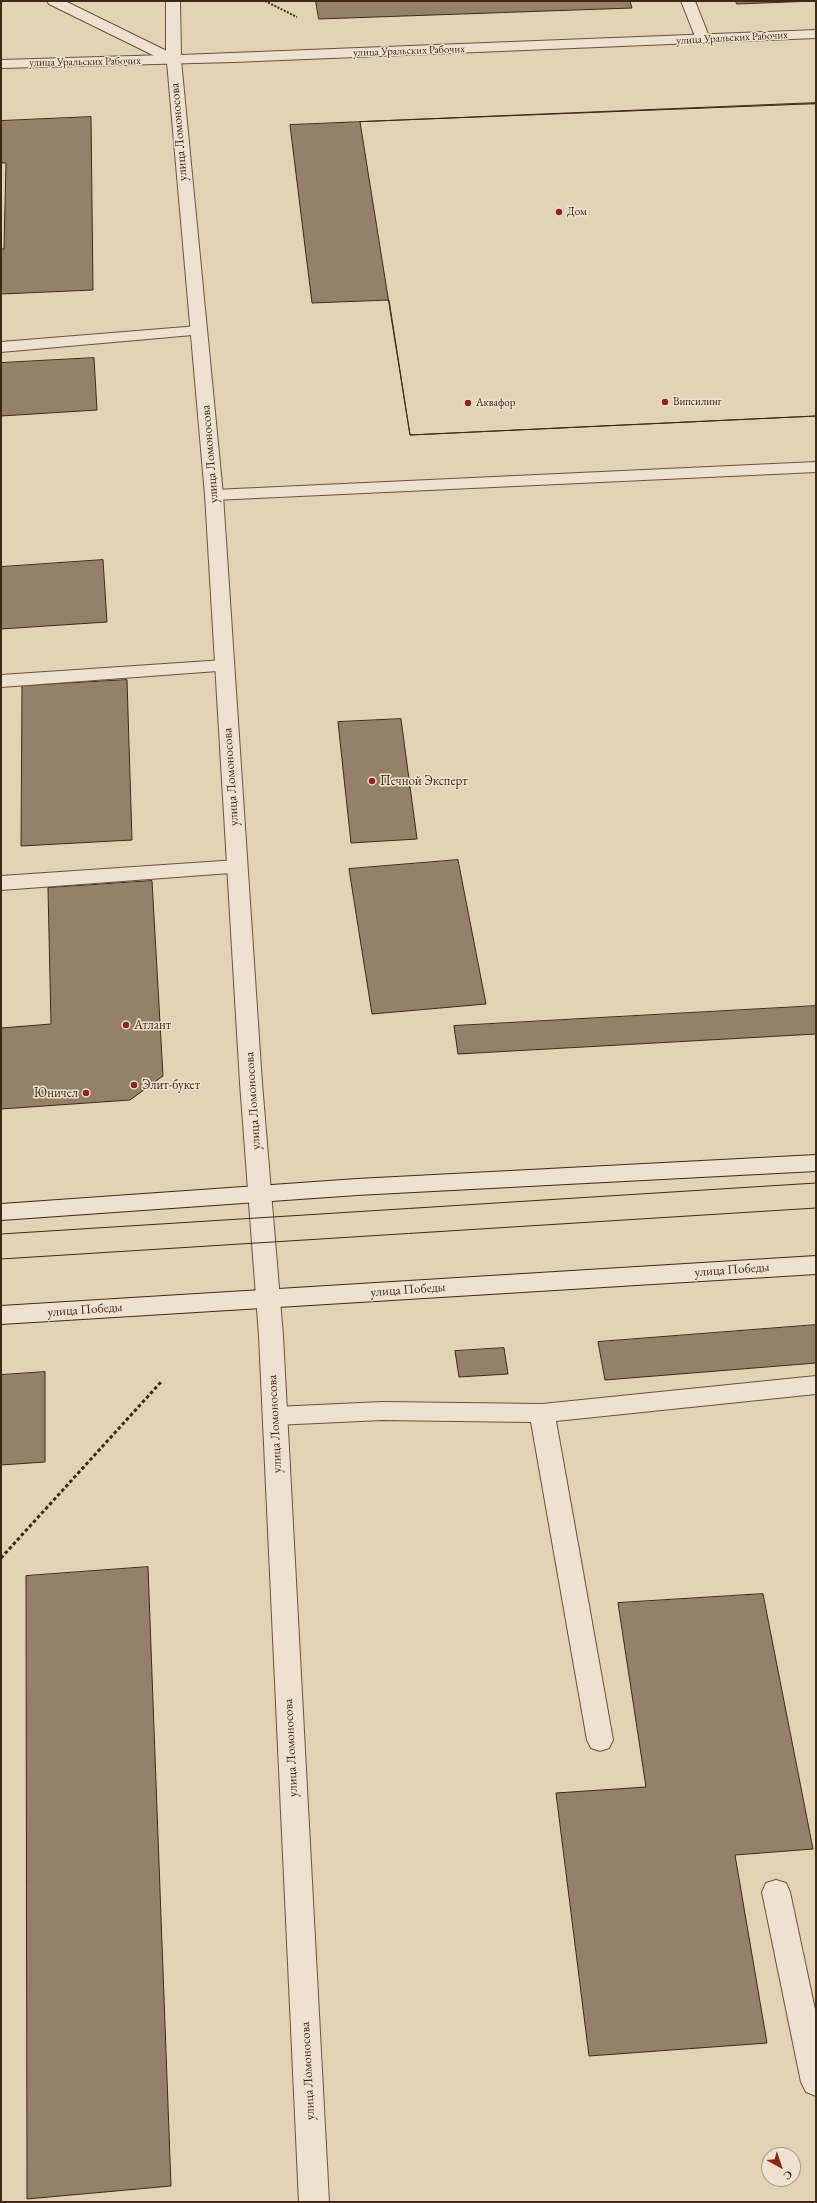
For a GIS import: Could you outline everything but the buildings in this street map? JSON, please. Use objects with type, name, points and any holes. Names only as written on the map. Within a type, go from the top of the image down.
[{"type":"street","points":[[54,1],[174,60]]},
{"type":"street","name":"улица Ломоносова","points":[[173,1],[172,41],[214,495],[237,867],[267,1299],[314,2202]]},
{"type":"street","points":[[688,1],[703,39]]},
{"type":"street","name":"улица Уральских Рабочих","points":[[1,64],[174,60],[816,34]]},
{"type":"street","points":[[1,347],[198,331]]},
{"type":"street","points":[[214,495],[816,467]]},
{"type":"street","points":[[1,681],[224,666]]},
{"type":"street","points":[[1,883],[237,867]]},
{"type":"street","points":[[1,1212],[357,1186],[816,1163]]},
{"type":"street","name":"улица Победы","points":[[1,1315],[816,1265]]},
{"type":"street","points":[[274,1416],[382,1411],[542,1413],[816,1386]]},
{"type":"street","points":[[542,1413],[600,1740]]},
{"type":"street","points":[[776,1892],[816,2082]]},
{"type":"path","points":[[1,1558],[161,1382]]},
{"type":"tram line","points":[[1,1234],[816,1183]]},
{"type":"tram line","points":[[1,1259],[816,1208]]},
{"type":"place","name":"Дом","points":[[559,212]]},
{"type":"place","name":"Випсилинг","points":[[665,402]]},
{"type":"place","name":"Аквафор","points":[[468,403]]},
{"type":"place","name":"Печной Эксперт","points":[[372,781]]},
{"type":"place","name":"Атлант","points":[[126,1025]]},
{"type":"place","name":"Элит-букет","points":[[134,1085]]},
{"type":"place","name":"Юничел","points":[[86,1093]]}]
